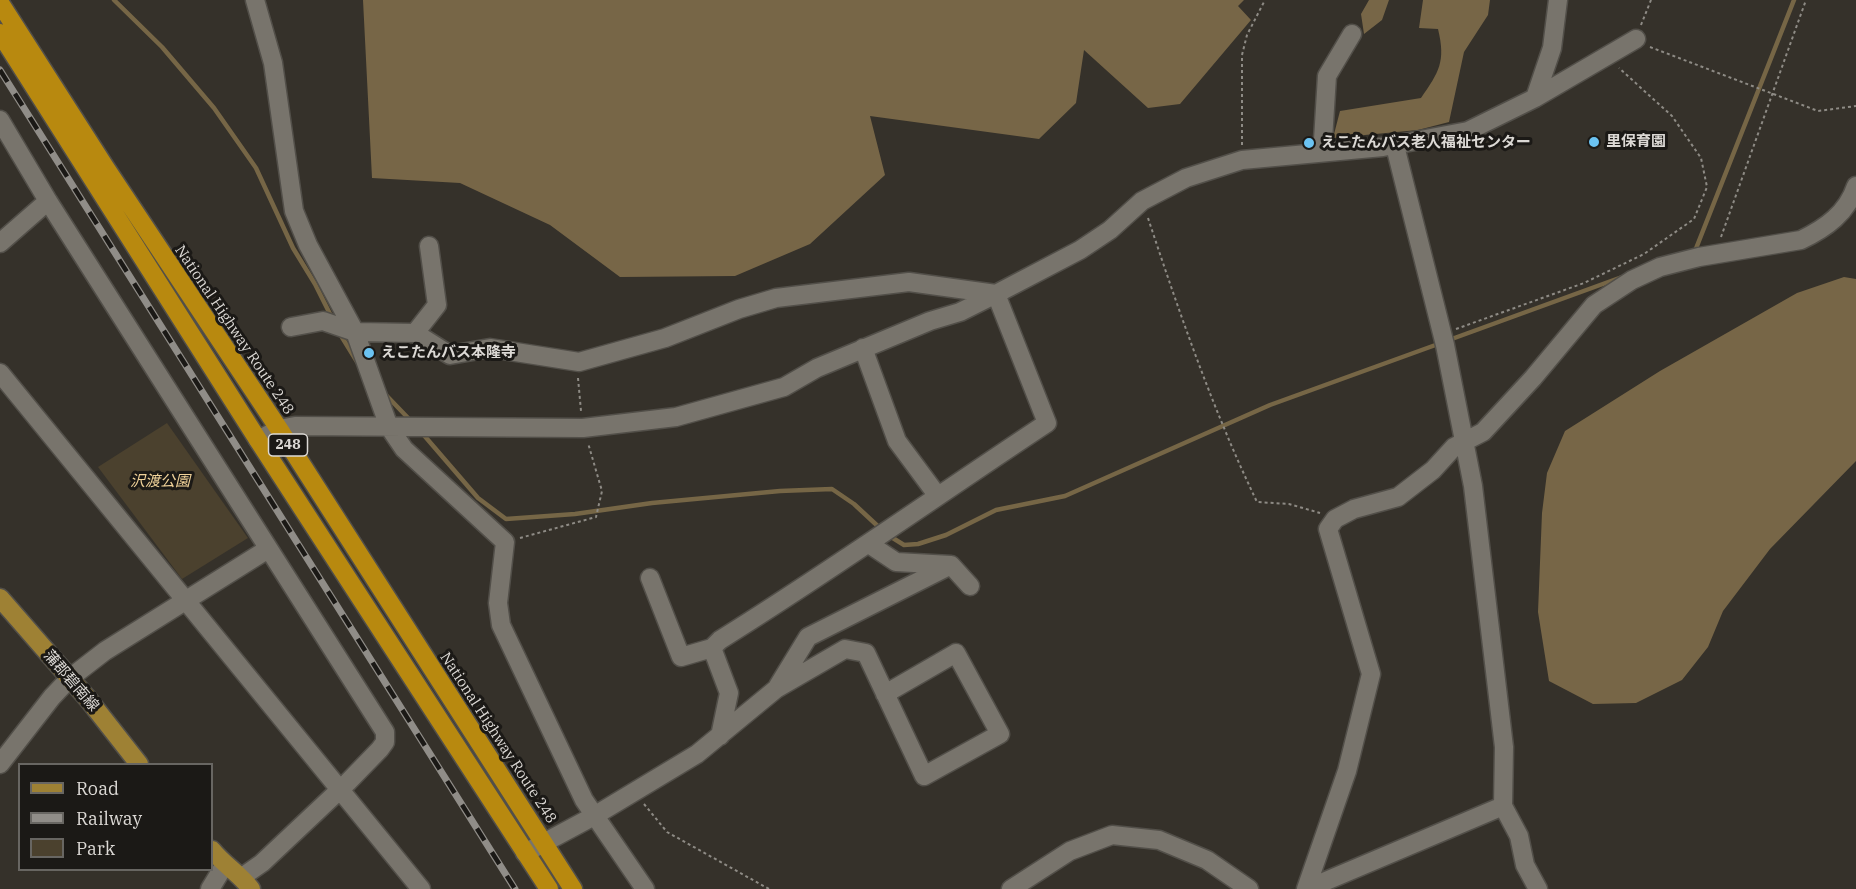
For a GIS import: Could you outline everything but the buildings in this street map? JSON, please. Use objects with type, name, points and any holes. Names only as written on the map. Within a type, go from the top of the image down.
[{"type":"highway","name":"National Highway Route 248","points":[[0,3],[105,167],[279,429],[573,889]]},
{"type":"highway","name":"248","points":[[0,33],[258,440],[549,889]]},
{"type":"main road","name":"蒲郡碧南線","points":[[0,598],[70,678],[138,763]]},
{"type":"main road","points":[[213,851],[224,866],[247,883]]},
{"type":"street","points":[[255,0],[273,63],[294,211],[308,244],[355,332],[378,395],[398,427],[404,449],[505,543],[498,603],[501,625],[543,718],[594,816],[645,889]]},
{"type":"street","points":[[1535,98],[1552,48],[1558,0]]},
{"type":"street","points":[[1316,151],[1323,140],[1327,76],[1352,34]]},
{"type":"street","points":[[258,440],[279,429],[295,426],[583,428],[676,417],[784,387],[817,368],[930,321],[960,312],[996,294],[1080,250],[1110,230],[1142,201],[1186,178],[1242,160],[1316,151],[1395,146],[1468,131],[1535,98],[1636,39]]},
{"type":"street","points":[[0,120],[48,201],[385,732],[385,742],[380,749],[262,863],[247,883]]},
{"type":"street","points":[[1395,146],[1444,339],[1465,440],[1504,747],[1503,806],[1519,836],[1525,865],[1538,889]]},
{"type":"street","points":[[1307,889],[1347,771],[1371,674],[1328,529],[1335,519],[1354,509],[1398,497],[1433,470],[1454,447],[1483,432],[1533,378],[1594,305],[1660,267],[1715,254],[1801,240],[1820,231],[1840,215],[1852,200],[1856,186]]},
{"type":"street","points":[[0,243],[48,201]]},
{"type":"street","points":[[415,333],[437,305],[429,246]]},
{"type":"street","points":[[291,327],[323,321],[355,332],[415,333],[450,355],[490,348],[579,362],[665,338],[776,298],[909,282],[996,294]]},
{"type":"street","points":[[650,578],[681,657],[712,648],[775,603],[869,544],[937,495],[1047,423],[996,294]]},
{"type":"street","points":[[863,348],[897,441],[937,495]]},
{"type":"street","points":[[0,373],[421,889]]},
{"type":"street","points":[[869,544],[896,562],[951,565],[970,586]]},
{"type":"street","points":[[0,764],[52,696],[70,678],[105,651],[268,549]]},
{"type":"street","points":[[776,689],[808,638],[951,565]]},
{"type":"street","points":[[712,648],[729,693],[720,736]]},
{"type":"street","points":[[525,853],[594,816],[632,791],[697,754],[776,689],[845,649],[866,653],[885,694],[924,776],[1000,734],[956,653],[885,694]]},
{"type":"street","points":[[1307,889],[1503,806]]},
{"type":"street","points":[[1011,889],[1070,851],[1112,835],[1159,840],[1206,860],[1249,889]]},
{"type":"street","points":[[210,889],[224,866]]},
{"type":"path","points":[[1242,160],[1242,55],[1247,35],[1265,0]]},
{"type":"path","points":[[1651,0],[1636,39],[1655,51],[1751,84],[1773,95],[1818,111],[1856,106]]},
{"type":"path","points":[[1715,254],[1806,0]]},
{"type":"path","points":[[1444,339],[1584,283],[1644,254],[1694,219],[1707,187],[1701,158],[1672,116],[1606,56]]},
{"type":"path","points":[[1142,201],[1188,338],[1226,435],[1257,502],[1289,504],[1335,519]]},
{"type":"path","points":[[505,543],[596,517],[602,491],[583,428],[578,391],[579,362]]},
{"type":"path","points":[[632,791],[667,832],[769,889]]},
{"type":"green space","name":"沢渡公園","points":[[167,423],[248,538],[182,579],[98,467]]},
{"type":"shaded area","points":[[363,0],[1244,0],[1238,6],[1251,20],[1180,104],[1148,108],[1084,50],[1076,103],[1039,139],[870,116],[885,175],[810,244],[735,276],[620,277],[550,225],[460,183],[372,178]]},
{"type":"shaded area","points":[[1369,0],[1389,0],[1382,20],[1364,34],[1361,14]]},
{"type":"shaded area","points":[[1423,0],[1490,0],[1488,15],[1464,52],[1449,122],[1418,130],[1333,138],[1340,111],[1421,98],[1427,89],[1439,66],[1441,50],[1438,29],[1419,28]]},
{"type":"shaded area","points":[[1844,277],[1856,279],[1856,461],[1770,549],[1723,611],[1708,647],[1682,680],[1636,703],[1593,704],[1549,681],[1538,612],[1542,513],[1547,473],[1565,431],[1660,371],[1797,293]]},
{"type":"waterway","points":[[114,0],[162,47],[214,108],[256,168],[293,248],[332,318]]},
{"type":"waterway","points":[[1691,252],[1695,251],[1794,0]]},
{"type":"waterway","points":[[1449,340],[1622,277]]},
{"type":"waterway","points":[[340,334],[359,365]]},
{"type":"waterway","points":[[888,535],[904,545],[918,544],[946,535],[996,510],[1065,496],[1270,405],[1441,343]]},
{"type":"waterway","points":[[385,394],[410,420]]},
{"type":"waterway","points":[[422,433],[478,498],[506,519],[575,514],[652,503],[780,491],[832,489],[854,504],[882,530]]},
{"type":"railway","points":[[0,70],[515,889]]},
{"type":"place","name":"里保育園","points":[[1594,142]]},
{"type":"place","name":"えこたんバス老人福祉センター","points":[[1309,143]]},
{"type":"place","name":"えこたんバス本隆寺","points":[[369,353]]}]
